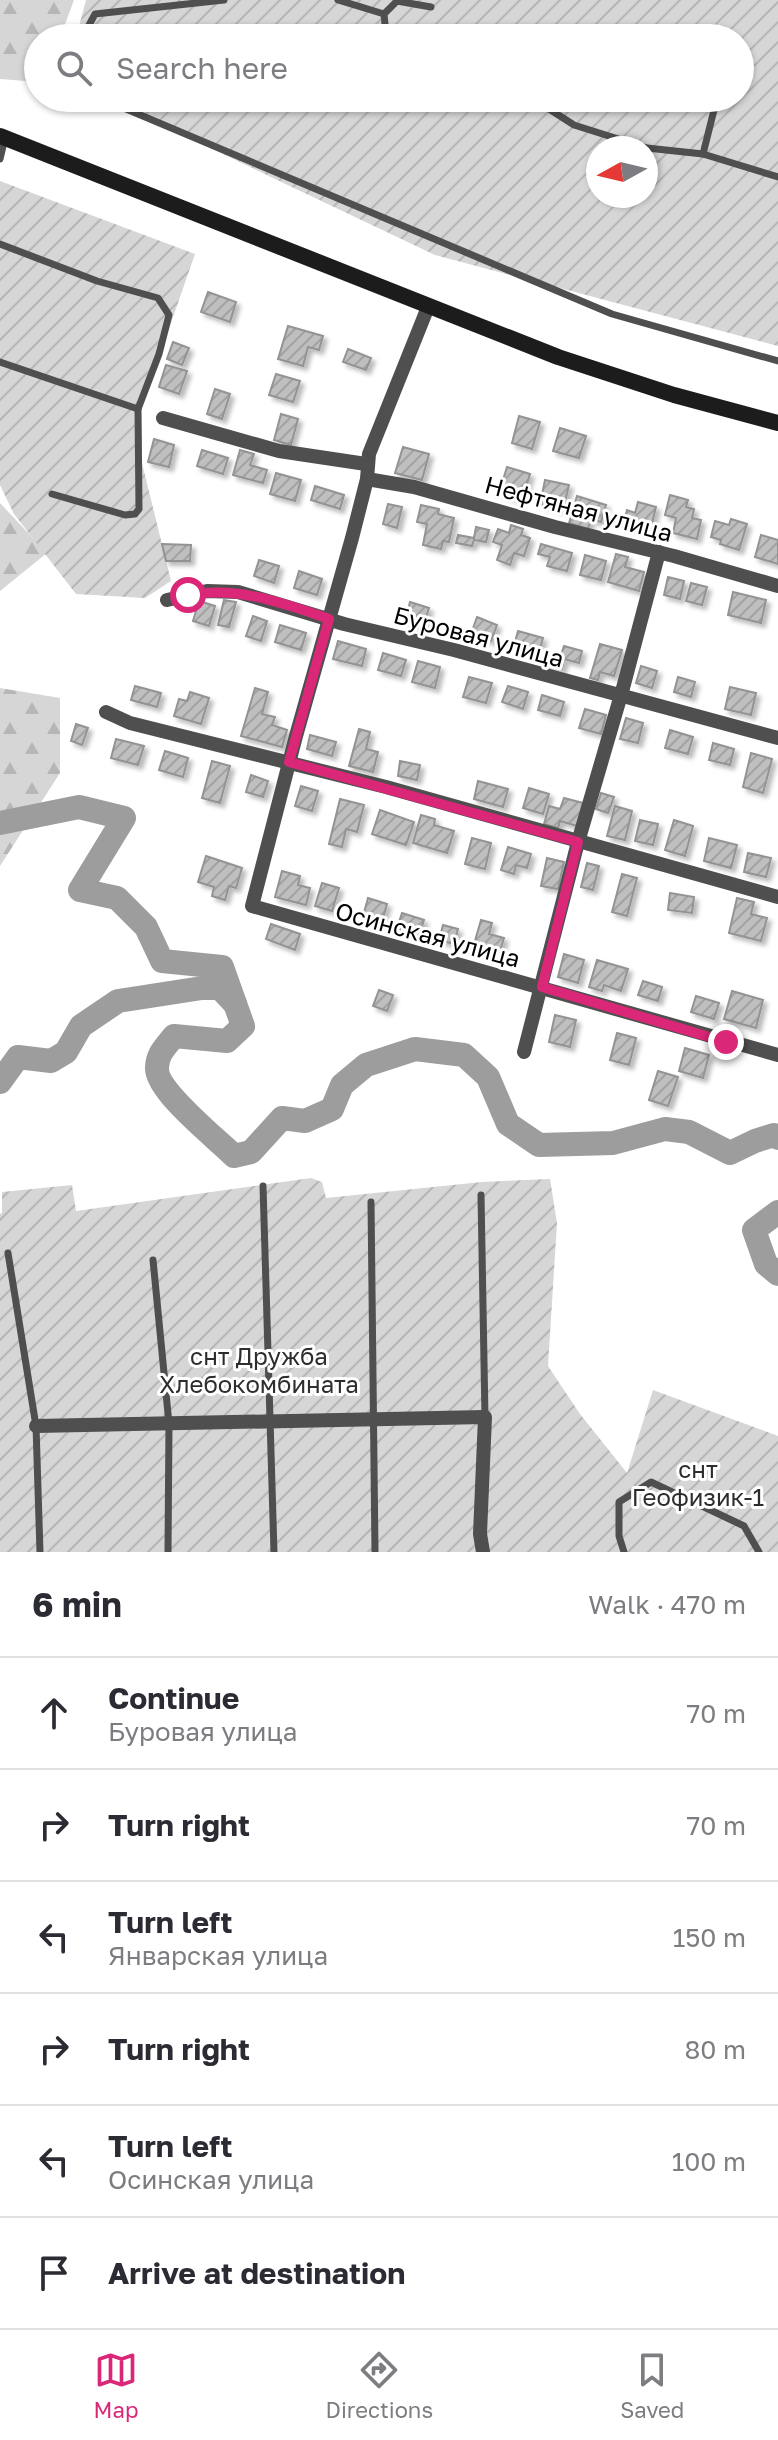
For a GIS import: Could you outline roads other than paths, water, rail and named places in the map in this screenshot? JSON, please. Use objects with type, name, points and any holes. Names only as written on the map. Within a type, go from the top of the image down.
[{"type":"main road","points":[[2,137],[558,357],[674,395],[778,423]]},
{"type":"street","points":[[289,762],[367,471],[428,307]]},
{"type":"street","name":"Нефтяная улица","points":[[163,418],[279,451],[367,471],[607,542],[659,552],[778,586]]},
{"type":"street","points":[[524,1052],[578,842],[659,552]]},
{"type":"street","name":"Буровая улица","points":[[167,600],[207,591],[238,592],[778,738]]},
{"type":"street","points":[[106,712],[130,723],[289,762],[778,897]]},
{"type":"street","name":"Осинская улица","points":[[289,762],[252,906],[285,918],[778,1055]]},
{"type":"street","points":[[36,1426],[485,1417],[480,1534],[483,1552]]},
{"type":"lane","points":[[90,24],[95,14],[224,0]]},
{"type":"lane","points":[[338,0],[384,14]]},
{"type":"lane","points":[[384,14],[397,1],[431,7]]},
{"type":"lane","points":[[384,14],[385,24]]},
{"type":"lane","points":[[133,112],[612,314],[778,361]]},
{"type":"lane","points":[[554,112],[574,125],[647,148],[703,154],[778,177]]},
{"type":"lane","points":[[703,154],[714,112]]},
{"type":"lane","points":[[0,159],[2,137]]},
{"type":"lane","points":[[0,244],[97,281],[158,298],[169,315],[159,354],[138,409],[139,509],[135,514],[125,515],[52,494]]},
{"type":"lane","points":[[0,362],[138,409]]},
{"type":"lane","points":[[263,1186],[274,1552]]},
{"type":"lane","points":[[481,1195],[485,1417]]},
{"type":"lane","points":[[371,1202],[375,1552]]},
{"type":"lane","points":[[8,1253],[36,1426],[40,1552]]},
{"type":"lane","points":[[153,1260],[169,1424],[168,1552]]},
{"type":"lane","points":[[624,1552],[619,1536],[619,1502],[651,1482],[744,1526],[759,1552]]},
{"type":"waterway","points":[[0,823],[79,807],[124,818],[80,890],[117,898],[146,927],[162,961],[222,967],[243,1026],[227,1041],[174,1036],[160,1054],[157,1068],[159,1078],[176,1101],[234,1156],[251,1152],[282,1118],[305,1121],[332,1109],[342,1085],[366,1065],[415,1049],[464,1055],[488,1077],[508,1124],[539,1145],[613,1143],[665,1129],[689,1132],[730,1153],[774,1135],[778,1138]]},
{"type":"waterway","points":[[0,1082],[18,1057],[51,1061],[66,1052],[81,1026],[118,1001],[220,988],[235,1004]]},
{"type":"waterway","points":[[778,1212],[754,1230],[766,1264],[778,1274]]},
{"type":"park label","name":"снт Дружба Хлебокомбината","points":[[259,1369]]},
{"type":"park label","name":"снт Геофизик-1","points":[[698,1482]]}]
